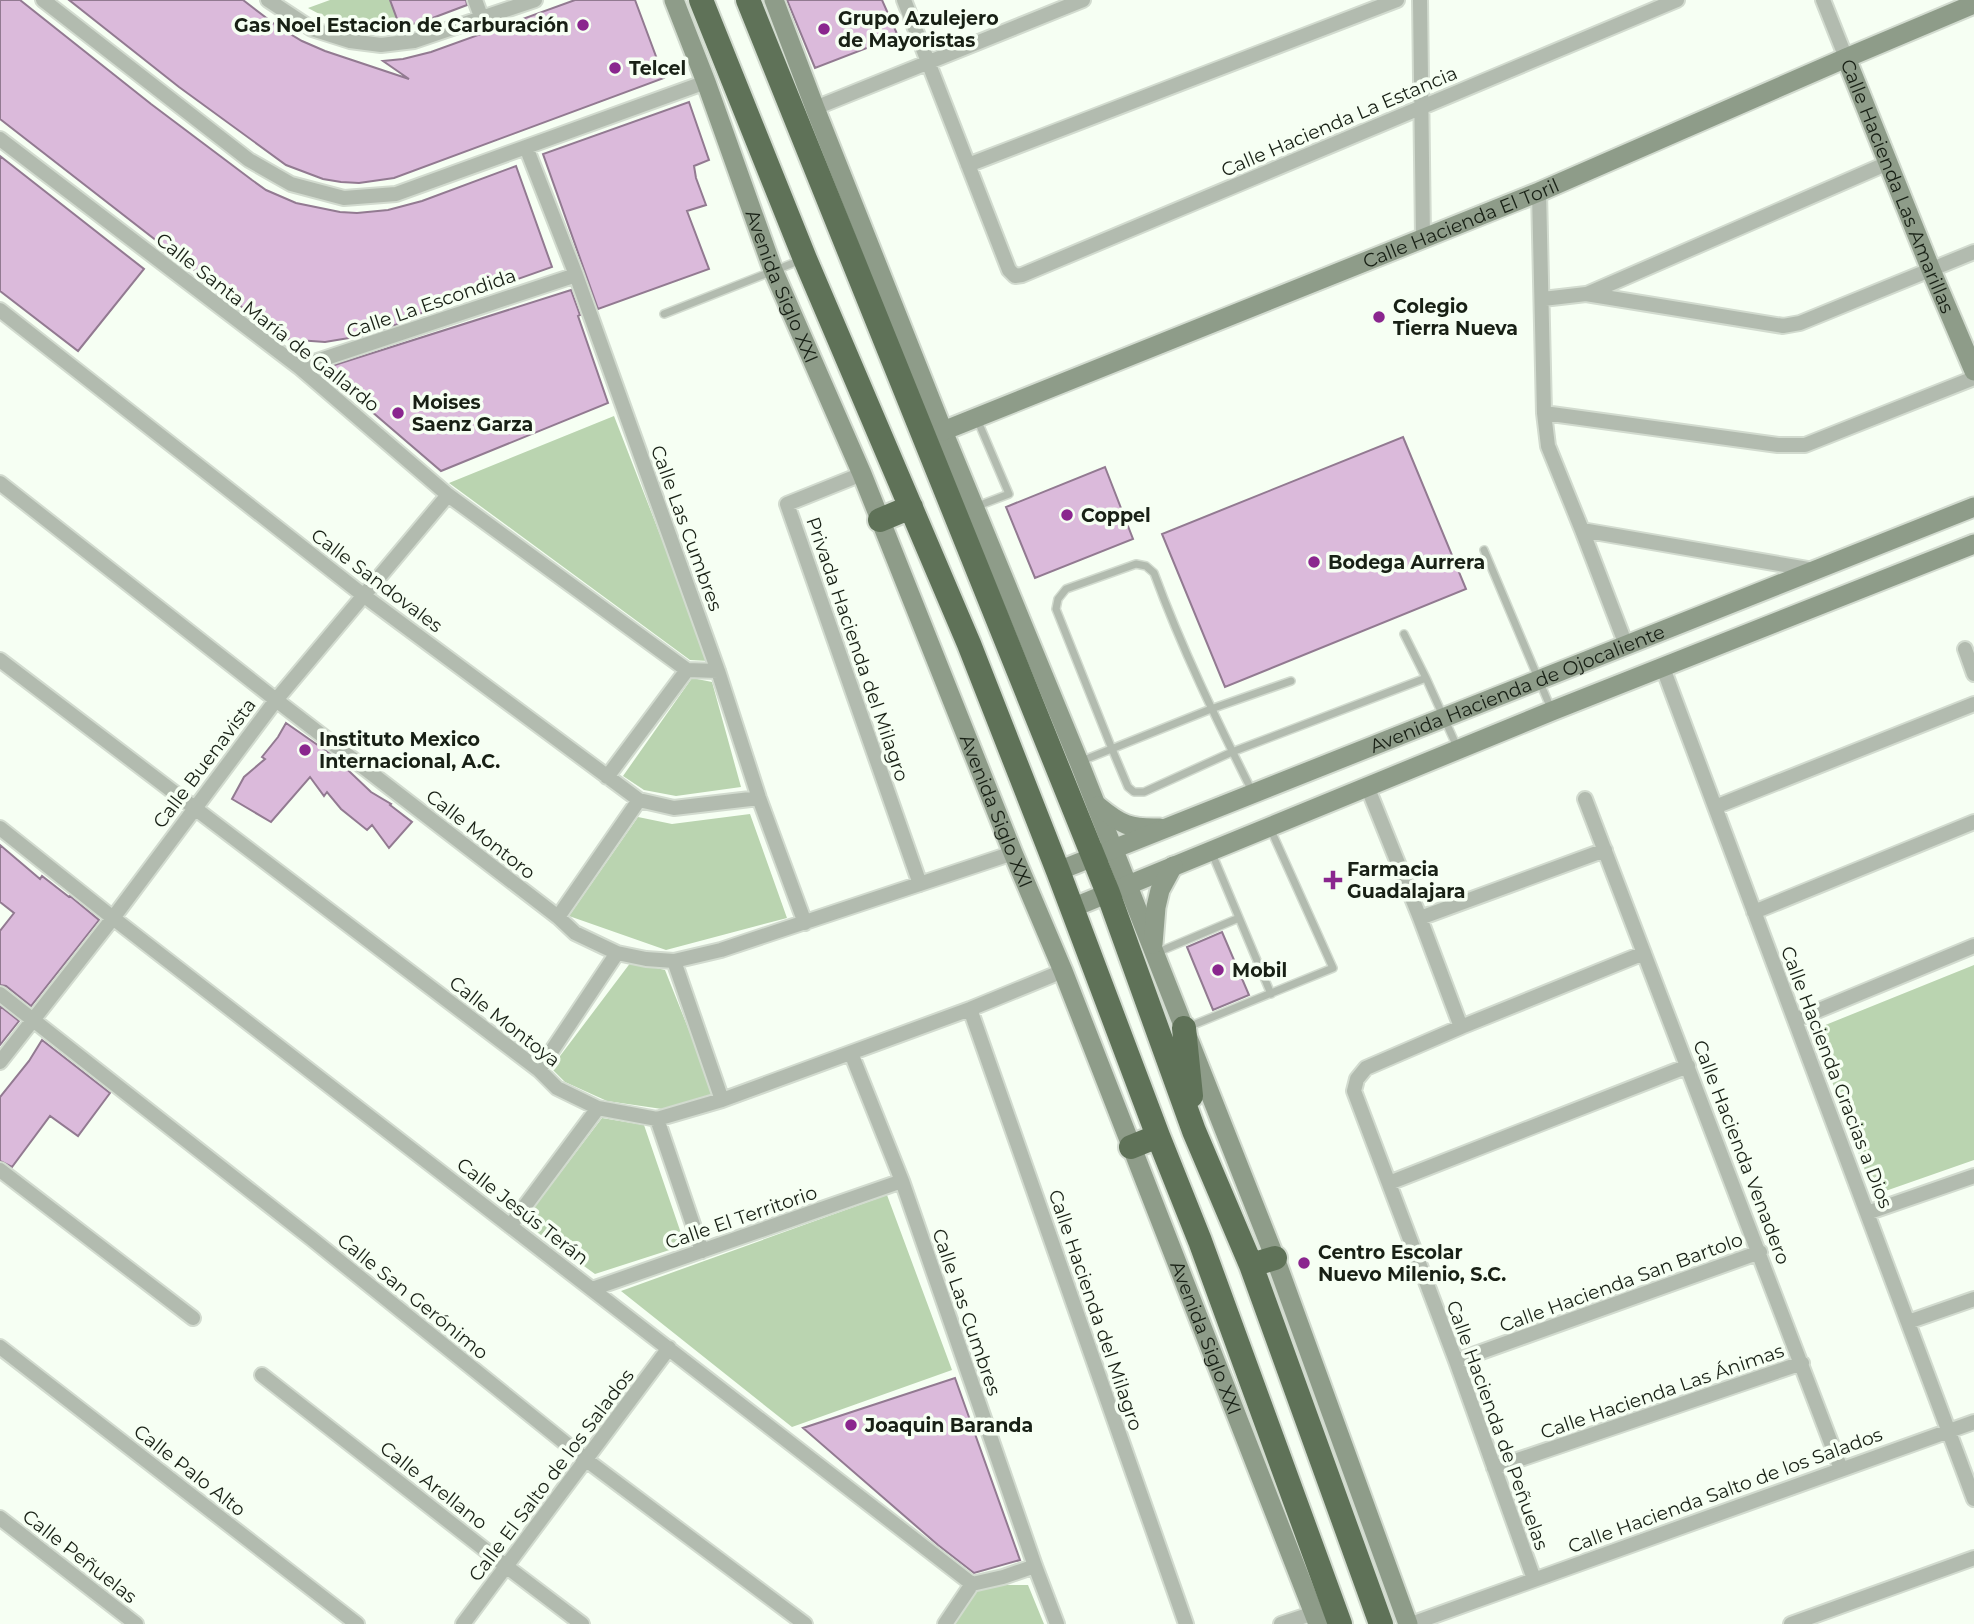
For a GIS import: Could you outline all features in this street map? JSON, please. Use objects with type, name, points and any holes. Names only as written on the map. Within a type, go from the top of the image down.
[{"type":"highway","name":"Avenida Siglo XXI","points":[[701,0],[805,259],[969,644],[1200,1241],[1281,1496],[1340,1624]]},
{"type":"highway","points":[[748,0],[1118,889],[1194,1131],[1251,1265],[1381,1624]]},
{"type":"highway","points":[[880,520],[911,507]]},
{"type":"highway","points":[[1184,1028],[1194,1131]]},
{"type":"highway","points":[[1131,1147],[1158,1136]]},
{"type":"highway","points":[[1251,1265],[1275,1258]]},
{"type":"street","points":[[43,0],[249,160],[291,184],[344,198],[396,194],[706,82]]},
{"type":"street","points":[[268,0],[312,29],[350,41],[381,45],[414,41],[535,0]]},
{"type":"street","points":[[475,0],[482,19]]},
{"type":"street","name":"Avenida Siglo XXI","points":[[674,0],[773,270],[862,474],[1013,853],[1063,971],[1131,1147],[1281,1496],[1316,1619]]},
{"type":"street","points":[[774,0],[943,431],[1096,805],[1104,854]]},
{"type":"street","points":[[904,0],[968,165],[1397,0]]},
{"type":"street","points":[[815,108],[1083,0]]},
{"type":"street","points":[[1420,0],[1423,238]]},
{"type":"street","name":"Calle Hacienda La Estancia","points":[[968,165],[1009,270],[1015,276],[1022,275],[1677,0]]},
{"type":"street","name":"Calle Hacienda Las Amarillas","points":[[1823,0],[1974,371]]},
{"type":"street","name":"Calle Hacienda El Toril","points":[[943,431],[1539,192],[1974,4]]},
{"type":"street","name":"Calle Santa María de Gallardo","points":[[0,139],[299,368],[448,495],[687,670]]},
{"type":"street","name":"Calle Las Cumbres","points":[[526,148],[576,275],[805,923]]},
{"type":"street","points":[[1586,295],[1888,163]]},
{"type":"street","points":[[1539,192],[1544,413],[1548,446],[1626,645]]},
{"type":"street","points":[[1543,299],[1586,295],[1783,326],[1800,323],[1974,252]]},
{"type":"street","name":"Calle La Escondida","points":[[299,368],[576,275]]},
{"type":"street","name":"Calle Sandovales","points":[[0,310],[363,595],[639,800],[674,808],[759,798]]},
{"type":"street","points":[[1544,413],[1778,445],[1805,445],[1974,378]]},
{"type":"street","name":"Privada Hacienda del Milagro","points":[[862,474],[787,504],[920,884]]},
{"type":"street","name":"Calle Montoro","points":[[0,483],[558,917],[575,933],[617,953],[674,961],[721,950],[1013,853]]},
{"type":"street","name":"Calle Buenavista","points":[[0,1062],[113,918],[276,700],[448,495]]},
{"type":"street","name":"Avenida Hacienda de Ojocaliente","points":[[1058,871],[1974,507]]},
{"type":"street","points":[[1582,530],[1815,570]]},
{"type":"street","name":"Avenida Hacienda de Ojocaliente","points":[[1072,908],[1552,711],[1974,544]]},
{"type":"street","points":[[1965,649],[1974,674]]},
{"type":"street","name":"Calle Montoya","points":[[0,660],[539,1070],[557,1088],[598,1108],[657,1119],[722,1100],[970,1009],[1063,971]]},
{"type":"street","name":"Calle Hacienda Gracias a Dios","points":[[1663,668],[1974,1499]]},
{"type":"street","points":[[607,777],[687,670],[718,671]]},
{"type":"street","points":[[1715,807],[1974,704]]},
{"type":"street","points":[[1367,786],[1461,1027]]},
{"type":"street","name":"Calle Hacienda Venadero","points":[[1585,799],[1841,1469]]},
{"type":"street","points":[[558,917],[639,800]]},
{"type":"street","points":[[1096,805],[1129,827],[1171,827]]},
{"type":"street","points":[[1754,912],[1974,822]]},
{"type":"street","name":"Calle Jesús Terán","points":[[0,828],[972,1584]]},
{"type":"street","points":[[1420,918],[1605,850]]},
{"type":"street","points":[[1154,951],[1156,907],[1160,890],[1172,866]]},
{"type":"street","points":[[1118,889],[1154,951],[1275,1258],[1409,1624]]},
{"type":"street","points":[[1795,1020],[1974,946]]},
{"type":"street","points":[[539,1070],[617,953]]},
{"type":"street","name":"Calle Hacienda de Peñuelas","points":[[1534,1579],[1456,1361],[1354,1091],[1357,1079],[1366,1068],[1644,953]]},
{"type":"street","points":[[674,961],[722,1100]]},
{"type":"street","name":"Calle San Gerónimo","points":[[0,994],[586,1459],[805,1624]]},
{"type":"street","name":"Calle Hacienda del Milagro","points":[[970,1009],[1186,1624]]},
{"type":"street","name":"Calle Las Cumbres","points":[[851,1053],[902,1181],[1057,1624]]},
{"type":"street","points":[[1389,1183],[1688,1066]]},
{"type":"street","points":[[510,1226],[598,1108]]},
{"type":"street","points":[[657,1119],[702,1251]]},
{"type":"street","points":[[0,1170],[193,1318]]},
{"type":"street","points":[[1867,1213],[1974,1176]]},
{"type":"street","name":"Calle El Territorio","points":[[592,1289],[902,1181]]},
{"type":"street","name":"Calle Hacienda San Bartolo","points":[[1456,1361],[1760,1252]]},
{"type":"street","points":[[1908,1322],[1974,1298]]},
{"type":"street","name":"Calle Palo Alto","points":[[0,1347],[357,1624]]},
{"type":"street","name":"Calle El Salto de los Salados","points":[[463,1624],[669,1348]]},
{"type":"street","name":"Calle Hacienda Las Ánimas","points":[[1494,1468],[1802,1363]]},
{"type":"street","name":"Calle Arellano","points":[[262,1375],[582,1624]]},
{"type":"street","name":"Calle Hacienda Salto de los Salados","points":[[1409,1624],[1974,1422]]},
{"type":"street","name":"Calle Peñuelas","points":[[0,1518],[136,1624]]},
{"type":"street","points":[[1791,1624],[1974,1558]]},
{"type":"street","points":[[945,1624],[972,1584],[1035,1566]]},
{"type":"street","points":[[1281,1624],[1316,1619]]},
{"type":"lane","points":[[664,314],[805,259]]},
{"type":"lane","points":[[974,507],[1009,494],[977,419]]},
{"type":"lane","points":[[1484,550],[1552,711]]},
{"type":"lane","points":[[1254,794],[1233,752],[1211,709],[1154,573],[1146,566],[1136,564],[1066,589],[1058,599],[1056,609],[1112,750],[1128,787],[1134,792],[1143,792],[1233,752],[1426,678]]},
{"type":"lane","points":[[1404,634],[1458,750]]},
{"type":"lane","points":[[1079,762],[1211,709],[1291,681]]},
{"type":"lane","points":[[1184,1028],[1333,968],[1269,827]]},
{"type":"lane","points":[[1211,850],[1271,993]]},
{"type":"lane","points":[[1154,951],[1239,918]]},
{"type":"green space","points":[[330,0],[390,0],[400,27],[352,25],[330,19],[308,8]]},
{"type":"green space","points":[[614,416],[709,661],[690,660],[449,483]]},
{"type":"green space","points":[[692,678],[712,682],[741,787],[676,796],[644,790],[623,776]]},
{"type":"green space","points":[[750,814],[787,918],[666,950],[569,916],[638,817],[672,824]]},
{"type":"green space","points":[[631,962],[665,970],[715,1096],[662,1109],[607,1101],[565,1082],[551,1068]]},
{"type":"green space","points":[[1974,965],[1974,1160],[1874,1195],[1813,1030]]},
{"type":"green space","points":[[602,1118],[644,1125],[685,1245],[595,1274],[523,1222]]},
{"type":"green space","points":[[887,1195],[952,1370],[792,1427],[621,1291]]},
{"type":"green space","points":[[976,1585],[1028,1585],[1044,1624],[952,1624]]},
{"type":"building","points":[[0,0],[20,0],[252,180],[266,190],[296,203],[340,212],[388,210],[422,201],[516,166],[552,267],[361,336],[325,342],[283,339],[0,119]]},
{"type":"building","points":[[69,0],[243,0],[302,41],[409,79],[383,61],[431,52],[575,0],[635,0],[664,78],[394,178],[359,183],[341,182],[323,179],[286,165],[179,87]]},
{"type":"building","points":[[390,0],[466,0],[467,5],[422,22],[400,27]]},
{"type":"building","points":[[787,0],[882,0],[898,36],[815,68]]},
{"type":"building","points":[[689,102],[709,160],[694,166],[706,205],[687,211],[709,269],[598,309],[543,154]]},
{"type":"building","points":[[0,156],[144,269],[78,351],[0,291]]},
{"type":"building","points":[[571,290],[608,403],[441,471],[322,369]]},
{"type":"building","name":"Bodega Aurrera","points":[[1403,437],[1466,589],[1225,687],[1162,534]]},
{"type":"building","name":"Coppel","points":[[1105,467],[1133,539],[1035,578],[1006,507]]},
{"type":"building","points":[[286,723],[332,755],[371,792],[391,804],[412,822],[389,848],[372,825],[367,830],[341,809],[327,792],[324,796],[310,777],[271,822],[232,799],[244,777],[265,759],[262,757]]},
{"type":"building","points":[[0,845],[40,879],[42,876],[99,920],[31,1006],[6,986],[0,985],[0,931],[14,913],[0,902]]},
{"type":"building","name":"Mobil","points":[[1222,932],[1249,995],[1213,1010],[1187,947]]},
{"type":"building","points":[[0,1006],[19,1021],[0,1045]]},
{"type":"building","points":[[42,1040],[110,1093],[78,1136],[50,1116],[12,1167],[0,1161],[0,1097]]},
{"type":"building","points":[[955,1378],[1020,1560],[974,1573],[803,1428]]},
{"type":"place","name":"Gas Noel Estacion de Carburación","points":[[583,25]]},
{"type":"place","name":"Grupo Azulejero de Mayoristas","points":[[824,29]]},
{"type":"place","name":"Telcel","points":[[615,68]]},
{"type":"place","name":"Colegio Tierra Nueva","points":[[1379,317]]},
{"type":"place","name":"Moises Saenz Garza","points":[[398,413]]},
{"type":"place","name":"Coppel","points":[[1067,515]]},
{"type":"place","name":"Bodega Aurrera","points":[[1314,562]]},
{"type":"place","name":"Instituto Mexico Internacional, A.C.","points":[[305,750]]},
{"type":"place","name":"Farmacia Guadalajara","points":[[1333,880]]},
{"type":"place","name":"Mobil","points":[[1218,970]]},
{"type":"place","name":"Centro Escolar Nuevo Milenio, S.C.","points":[[1304,1263]]},
{"type":"place","name":"Joaquin Baranda","points":[[851,1425]]}]
